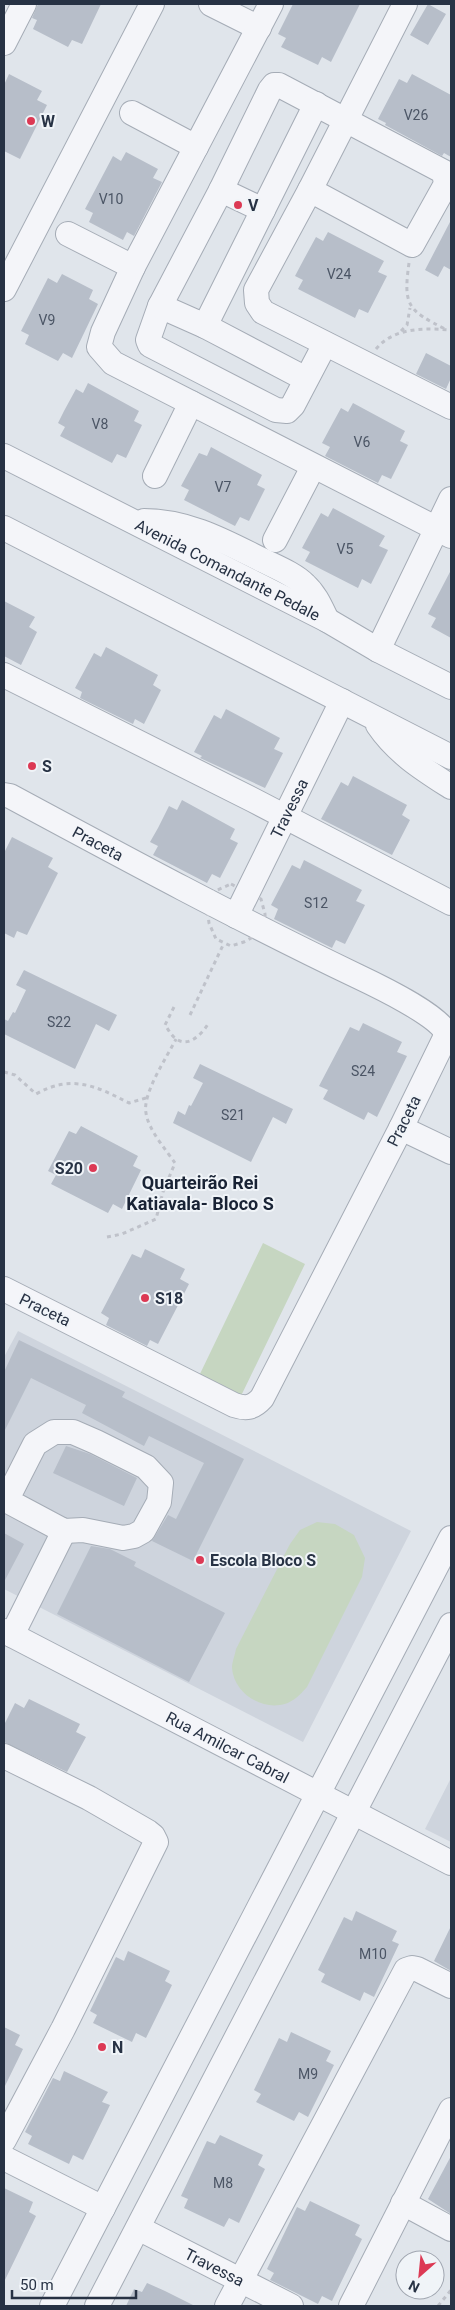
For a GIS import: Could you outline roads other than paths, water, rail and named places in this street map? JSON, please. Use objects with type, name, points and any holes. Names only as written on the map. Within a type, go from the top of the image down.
[{"type":"street","points":[[4,43],[24,4]]},
{"type":"street","points":[[4,289],[152,4]]},
{"type":"street","points":[[212,4],[259,28]]},
{"type":"street","points":[[271,4],[133,266],[103,332],[100,347],[113,363],[443,532]]},
{"type":"street","points":[[405,4],[344,119],[310,190],[256,290],[257,303],[263,312],[451,407]]},
{"type":"street","points":[[310,190],[412,245],[446,184],[444,172],[316,104],[274,85],[160,306],[148,335],[150,345],[276,410],[287,411],[293,405],[325,344]]},
{"type":"street","points":[[205,326],[316,104]]},
{"type":"street","points":[[132,113],[196,147]]},
{"type":"street","points":[[221,190],[263,210]]},
{"type":"street","points":[[68,234],[133,266]]},
{"type":"street","points":[[160,306],[205,326],[306,379]]},
{"type":"street","points":[[155,476],[191,403]]},
{"type":"street","name":"Avenida Comandante Pedale","points":[[4,456],[327,620],[378,650],[451,687]]},
{"type":"street","points":[[275,540],[313,467]]},
{"type":"street","points":[[378,650],[443,532],[451,499]]},
{"type":"street","points":[[4,528],[451,757]]},
{"type":"street","points":[[4,676],[286,816],[451,903]]},
{"type":"street","name":"Travessa","points":[[236,916],[342,701]]},
{"type":"street","points":[[373,718],[386,737],[411,762],[451,787]]},
{"type":"street","name":"Praceta","points":[[4,795],[10,796],[236,916],[382,988],[437,1021],[446,1033],[401,1128],[262,1398],[250,1407],[234,1405],[6,1295]]},
{"type":"street","points":[[401,1128],[451,1152]]},
{"type":"street","points":[[54,1432],[73,1432],[96,1442],[146,1467],[161,1483],[159,1502],[153,1514],[143,1531],[134,1536],[123,1538],[83,1530],[64,1531],[5,1500],[36,1444],[54,1432]]},
{"type":"street","points":[[8,1633],[64,1531]]},
{"type":"street","points":[[52,2306],[451,1538]]},
{"type":"street","points":[[97,2306],[451,1625]]},
{"type":"street","name":"Rua Amilcar Cabral","points":[[8,1633],[451,1863]]},
{"type":"street","points":[[4,1756],[89,1798],[148,1832],[154,1836],[156,1842],[63,2029],[4,2140]]},
{"type":"street","points":[[227,2306],[406,1970],[416,1969],[451,1986]]},
{"type":"street","points":[[352,2306],[451,2110]]},
{"type":"street","points":[[4,2158],[103,2208]]},
{"type":"street","points":[[403,2203],[451,2229]]},
{"type":"street","name":"Travessa","points":[[138,2228],[291,2306]]},
{"type":"place","name":"W","points":[[31,121]]},
{"type":"place","name":"V","points":[[238,205]]},
{"type":"place","name":"S","points":[[32,766]]},
{"type":"place","name":"S20","points":[[93,1168]]},
{"type":"place","name":"S18","points":[[145,1298]]},
{"type":"place","name":"Escola Bloco S","points":[[200,1560]]},
{"type":"place","name":"N","points":[[102,2047]]},
{"type":"district","name":"Quarteirão Rei Katiavala- Bloco S","points":[[200,1192]]}]
